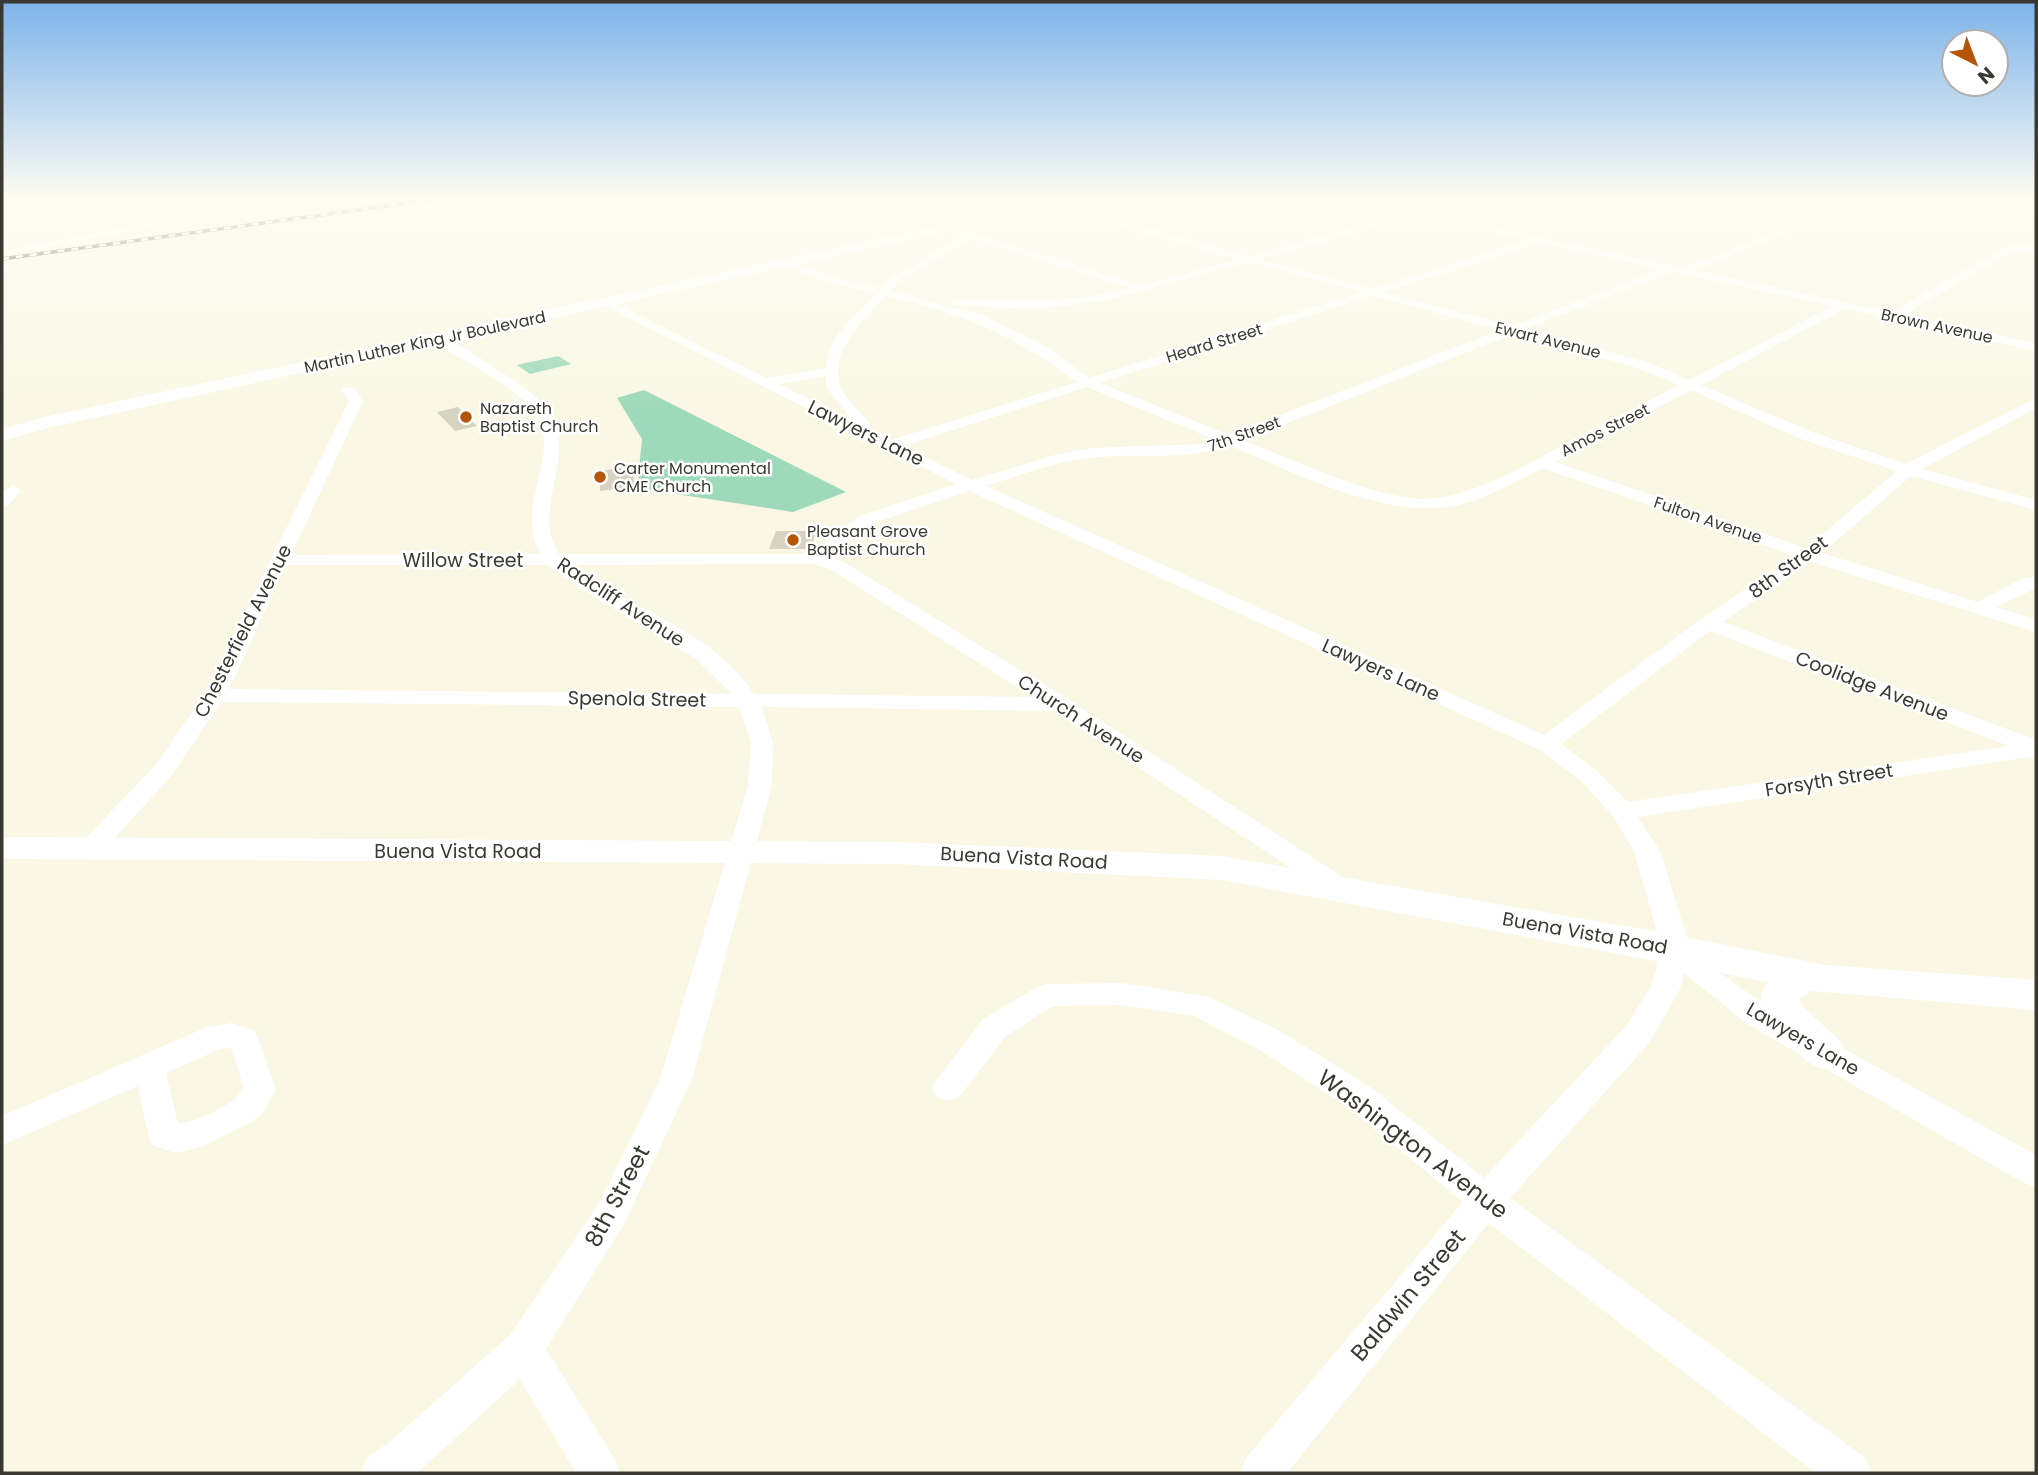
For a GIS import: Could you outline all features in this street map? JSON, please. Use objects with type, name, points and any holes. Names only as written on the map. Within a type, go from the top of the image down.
[{"type":"main road","name":"Martin Luther King Jr Boulevard","points":[[2,435],[45,423],[770,267]]},
{"type":"main road","points":[[2,442],[160,400]]},
{"type":"main road","name":"Martin Luther King Jr Boulevard","points":[[2,430],[80,413],[135,405]]},
{"type":"main road","name":"Martin Luther King Jr Boulevard","points":[[2,442],[104,412]]},
{"type":"main road","name":"Buena Vista Road","points":[[2,848],[898,853],[1221,868],[1676,949],[1808,976],[2036,995]]},
{"type":"main road","points":[[1808,976],[1788,985],[1780,995],[1783,1012],[1826,1053]]},
{"type":"street","points":[[797,267],[827,279],[926,302],[981,319],[1041,349],[1086,382],[1233,441]]},
{"type":"street","points":[[883,441],[858,420],[833,387],[832,358],[845,335],[882,292],[894,280],[917,267]]},
{"type":"street","points":[[1073,267],[1143,288]]},
{"type":"street","points":[[926,302],[1005,304],[1105,298],[1224,267]]},
{"type":"street","name":"Ewart Avenue","points":[[1275,267],[1511,332],[1594,351],[1694,385],[1775,424],[1835,446],[2036,505]]},
{"type":"street","name":"Heard Street","points":[[883,441],[1086,382],[1454,267]]},
{"type":"street","name":"Brown Avenue","points":[[1662,267],[2036,347]]},
{"type":"street","name":"7th Street","points":[[814,559],[865,520],[895,508],[1061,458],[1092,453],[1206,449],[1233,441],[1686,267]]},
{"type":"street","points":[[1893,316],[1980,267]]},
{"type":"street","name":"Lawyers Lane","points":[[607,303],[970,485],[1546,744],[1589,776],[1622,811],[1647,851],[1676,949],[1710,981],[1757,1014],[2036,1172]]},
{"type":"street","points":[[981,319],[1005,304]]},
{"type":"street","name":"Amos Street","points":[[1233,441],[1356,488],[1420,504],[1453,501],[1542,463],[1842,306]]},
{"type":"street","name":"Radcliff Avenue","points":[[438,340],[524,395],[545,417],[551,440],[538,522],[541,538],[553,560],[702,653],[722,670],[747,700],[758,720],[763,772],[741,851]]},
{"type":"street","points":[[764,382],[832,371]]},
{"type":"street","name":"Chesterfield Avenue","points":[[89,850],[164,770],[215,695],[356,401],[349,391]]},
{"type":"street","name":"8th Street","points":[[1546,744],[1708,623],[1808,555],[1909,469],[2036,402]]},
{"type":"street","name":"Fulton Avenue","points":[[1542,463],[1808,555],[2036,625]]},
{"type":"street","name":"Willow Street","points":[[281,560],[814,559]]},
{"type":"street","name":"Church Avenue","points":[[814,559],[836,565],[1059,704],[1343,890]]},
{"type":"street","points":[[594,588],[601,573],[628,560]]},
{"type":"street","points":[[1982,607],[2028,583],[2036,582]]},
{"type":"street","name":"Coolidge Avenue","points":[[1708,623],[2036,748]]},
{"type":"street","name":"Spenola Street","points":[[215,695],[1059,704]]},
{"type":"street","name":"Forsyth Street","points":[[1622,811],[2036,748]]},
{"type":"street","name":"8th Street","points":[[382,1473],[406,1456],[524,1349],[612,1213],[676,1079],[741,851]]},
{"type":"street","name":"Baldwin Street","points":[[1261,1473],[1486,1200],[1639,1034],[1665,989],[1676,949]]},
{"type":"street","name":"Washington Avenue","points":[[948,1088],[995,1028],[1047,995],[1122,994],[1199,1005],[1269,1040],[1359,1097],[1486,1200],[1850,1473]]},
{"type":"street","points":[[2,1131],[149,1065]]},
{"type":"street","points":[[524,1349],[599,1473]]},
{"type":"green space","points":[[558,356],[571,364],[530,374],[517,365]]},
{"type":"green space","points":[[644,390],[846,492],[793,512],[637,488],[642,439],[617,398]]},
{"type":"building","points":[[458,407],[477,426],[455,431],[437,412]]},
{"type":"building","name":"Carter Monumental CME Church","points":[[633,466],[634,487],[600,491],[600,471]]},
{"type":"building","name":"Pleasant Grove Baptist Church","points":[[776,531],[816,531],[811,549],[769,549]]},
{"type":"place","name":"Nazareth Baptist Church","points":[[466,417]]},
{"type":"place","name":"Carter Monumental CME Church","points":[[600,477]]},
{"type":"place","name":"Pleasant Grove Baptist Church","points":[[793,540]]}]
